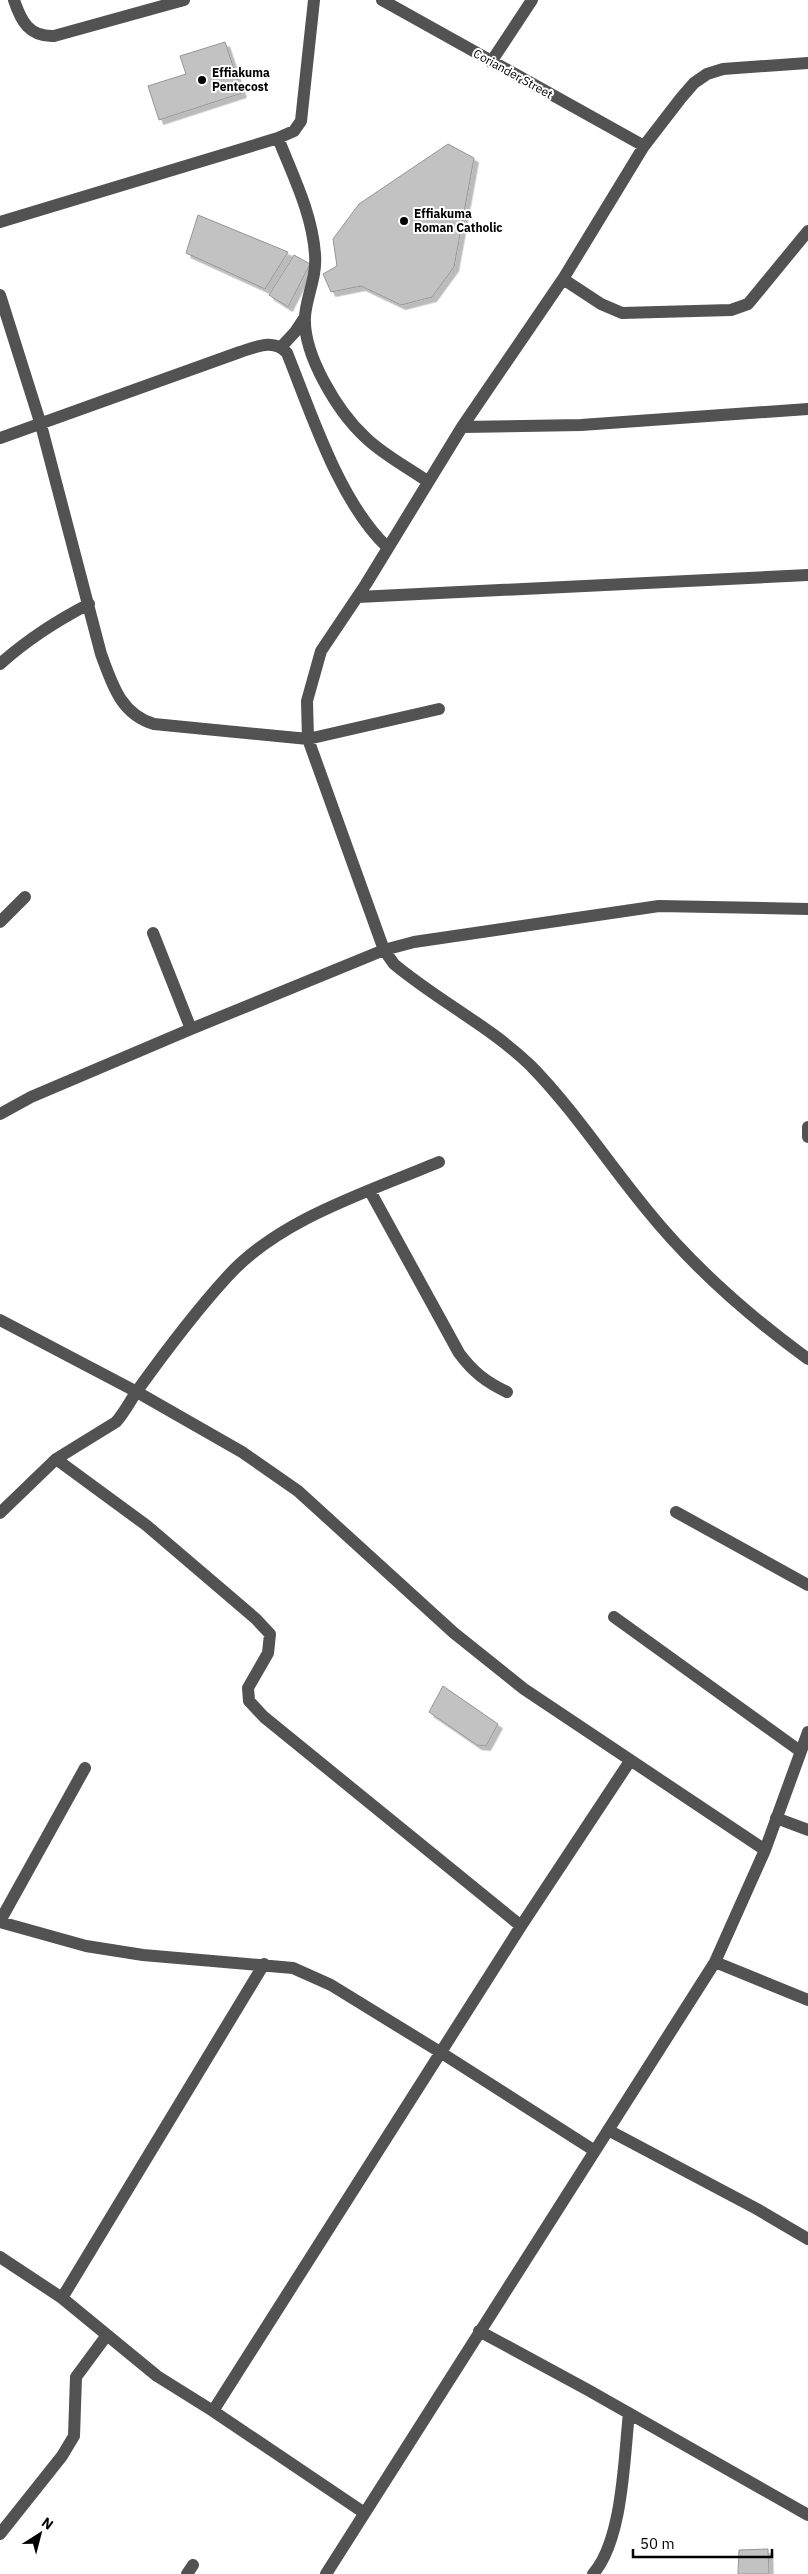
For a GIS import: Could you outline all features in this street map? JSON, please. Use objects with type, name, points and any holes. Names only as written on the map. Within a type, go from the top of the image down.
[{"type":"street","points":[[14,0],[23,24],[43,36],[54,36],[184,0]]},
{"type":"street","points":[[0,222],[278,138],[294,131],[301,121],[314,0]]},
{"type":"street","name":"Coriander Street","points":[[382,0],[644,146]]},
{"type":"street","points":[[491,62],[532,0]]},
{"type":"street","points":[[808,63],[723,69],[707,74],[694,83],[681,98],[644,146],[563,279],[462,427],[427,481],[358,597],[321,651],[307,701],[308,739],[384,950],[394,964],[404,973],[495,1036],[530,1066],[567,1107],[647,1211],[679,1247],[730,1297],[808,1358]]},
{"type":"street","points":[[278,138],[310,218],[315,255],[313,284],[304,317],[281,347]]},
{"type":"street","points":[[563,279],[601,304],[622,313],[731,310],[748,304],[808,231]]},
{"type":"street","points":[[0,295],[41,425],[101,654],[114,688],[132,714],[154,724],[308,739],[439,709]]},
{"type":"street","points":[[304,317],[308,345],[332,397],[365,438],[427,481]]},
{"type":"street","points":[[0,438],[41,425],[240,352],[273,344],[281,347],[287,354],[319,433],[352,501],[365,524],[387,547]]},
{"type":"street","points":[[462,427],[581,425],[808,409]]},
{"type":"street","points":[[358,597],[808,575]]},
{"type":"street","points":[[0,664],[24,642],[49,625],[89,604]]},
{"type":"street","points":[[0,922],[25,897]]},
{"type":"street","points":[[0,1114],[30,1097],[190,1028],[384,950],[429,939],[630,909],[694,906],[808,909]]},
{"type":"street","points":[[153,933],[190,1028]]},
{"type":"street","points":[[808,1127],[808,1137]]},
{"type":"street","points":[[0,1513],[56,1459],[116,1422],[124,1414],[137,1392],[228,1276],[278,1234],[370,1191],[439,1162]]},
{"type":"street","points":[[370,1191],[459,1353],[471,1369],[485,1381],[507,1392]]},
{"type":"street","points":[[0,1320],[137,1392],[242,1452],[298,1491],[489,1662],[630,1761],[765,1850]]},
{"type":"street","points":[[56,1459],[146,1525],[256,1619],[270,1634],[268,1653],[248,1688],[249,1701],[259,1712],[521,1926]]},
{"type":"street","points":[[676,1512],[808,1585]]},
{"type":"street","points":[[614,1616],[800,1752]]},
{"type":"street","points":[[326,2574],[363,2512],[715,1962],[765,1850],[808,1732]]},
{"type":"street","points":[[213,2412],[440,2052],[630,1761]]},
{"type":"street","points":[[85,1768],[0,1922],[86,1946],[143,1955],[264,1964],[293,1968],[309,1974],[440,2052],[595,2151]]},
{"type":"street","points":[[776,1818],[808,1830]]},
{"type":"street","points":[[715,1962],[808,2000]]},
{"type":"street","points":[[62,2298],[264,1964]]},
{"type":"street","points":[[608,2130],[757,2209],[808,2239]]},
{"type":"street","points":[[0,2257],[62,2298],[157,2376],[363,2512]]},
{"type":"street","points":[[479,2331],[629,2413],[808,2515]]},
{"type":"street","points":[[0,2534],[62,2456],[74,2436],[76,2377],[106,2335]]},
{"type":"street","points":[[594,2574],[600,2567],[612,2541],[629,2413]]},
{"type":"building","name":"Effiakuma Pentecost","points":[[225,42],[242,93],[159,120],[148,86],[186,74],[180,56]]},
{"type":"building","name":"Effiakuma Roman Catholic","points":[[448,144],[474,158],[454,267],[432,297],[401,305],[361,286],[331,292],[323,274],[337,266],[333,239],[359,204]]},
{"type":"building","points":[[198,215],[288,252],[265,289],[186,253]]},
{"type":"building","points":[[294,255],[310,264],[288,307],[269,295]]},
{"type":"building","points":[[443,1686],[498,1724],[486,1746],[477,1745],[429,1712]]},
{"type":"building","points":[[768,2549],[769,2574],[738,2574],[739,2550]]},
{"type":"place","name":"Effiakuma Pentecost","points":[[202,80]]},
{"type":"place","name":"Effiakuma Roman Catholic","points":[[404,221]]}]
